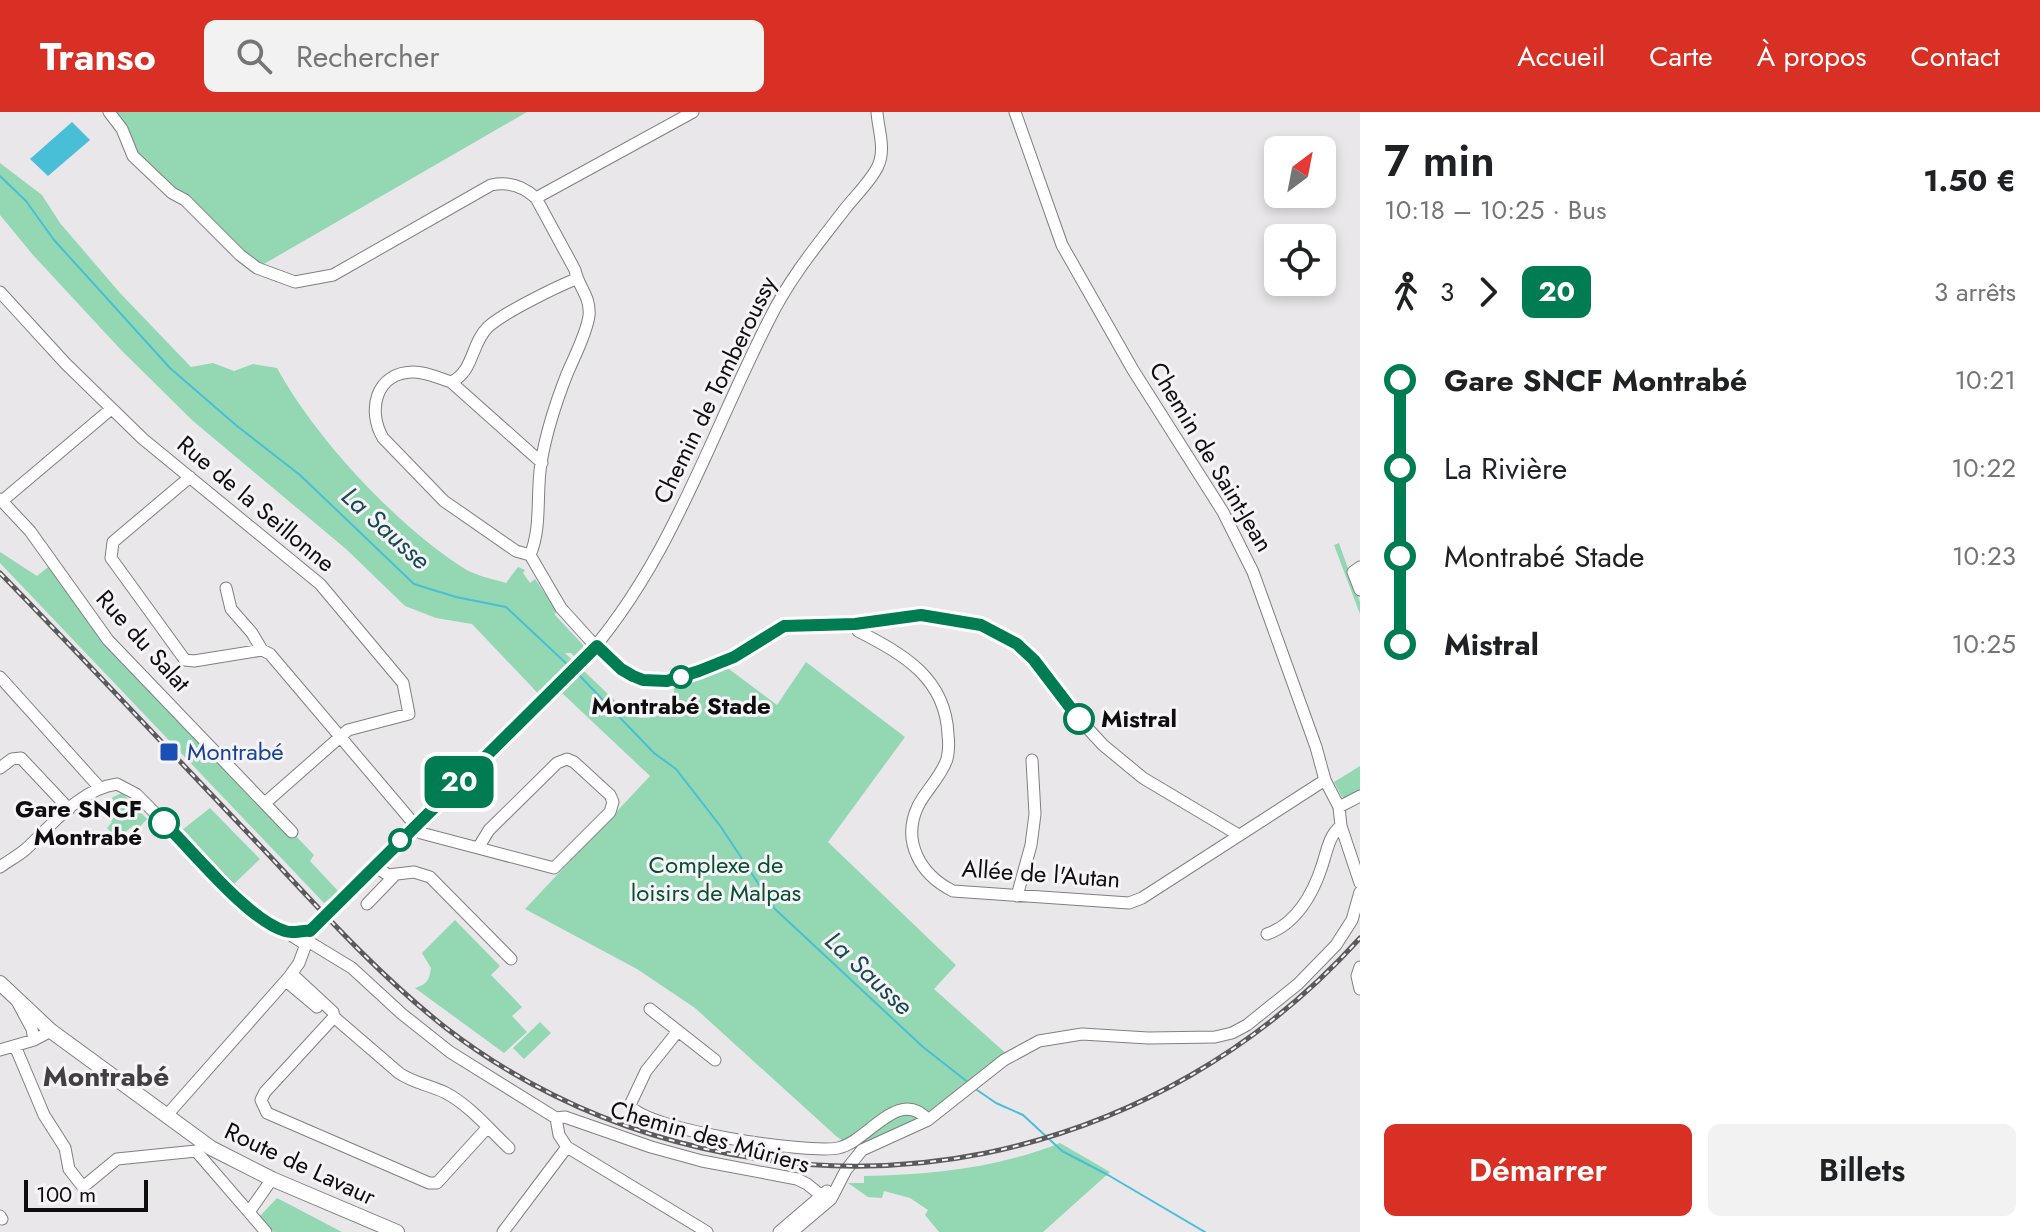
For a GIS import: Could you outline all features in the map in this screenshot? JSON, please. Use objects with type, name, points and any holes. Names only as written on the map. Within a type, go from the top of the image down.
[{"type":"main road","name":"Route de Lavaur","points":[[0,983],[51,1031],[211,1148],[272,1179],[397,1232]]},
{"type":"street","points":[[109,112],[122,129],[133,156],[172,193],[185,200],[257,268],[295,282],[333,275],[491,185],[522,187],[536,198],[587,296],[589,314],[559,395],[542,463],[535,543],[530,555]]},
{"type":"street","points":[[536,198],[693,112]]},
{"type":"street","name":"Chemin de Tomberoussy","points":[[307,938],[373,865],[567,678],[618,619],[663,545],[784,292],[877,169],[881,147],[877,112]]},
{"type":"street","name":"Chemin de Saint-Jean","points":[[1015,112],[1068,256],[1133,370],[1223,512],[1253,572],[1325,780],[1339,807],[1343,830]]},
{"type":"street","points":[[451,382],[465,374],[476,344],[489,326],[576,279]]},
{"type":"street","name":"Rue de la Seillonne","points":[[0,292],[111,409],[320,584],[403,683],[409,714],[348,730],[341,738]]},
{"type":"street","points":[[542,463],[451,382],[416,372],[389,379],[376,395],[376,427],[393,449],[444,501],[516,551],[530,555],[561,608],[621,669],[633,676],[643,680],[667,681],[699,671],[734,657],[784,626],[855,624],[921,615],[981,625],[1017,644],[1034,660],[1103,745],[1143,778],[1237,834]]},
{"type":"street","points":[[1,500],[111,409]]},
{"type":"street","points":[[190,477],[113,542],[111,558],[185,660],[262,650]]},
{"type":"street","name":"Rue du Salat","points":[[1,500],[30,531],[108,640],[292,832]]},
{"type":"street","points":[[1360,567],[1353,572],[1360,590]]},
{"type":"street","points":[[226,588],[231,609],[262,650],[270,654],[417,823],[442,837],[478,848],[554,868],[610,812],[613,802],[610,795],[574,762],[563,760],[489,830],[478,848]]},
{"type":"street","name":"Allée de l'Autan","points":[[855,624],[858,631],[900,653],[912,663],[933,687],[946,713],[949,749],[946,761],[918,807],[912,830],[914,851],[923,870],[930,878],[953,891],[1129,903],[1142,898],[1325,780]]},
{"type":"street","points":[[0,677],[100,788]]},
{"type":"street","points":[[265,803],[341,738]]},
{"type":"street","points":[[0,768],[12,759],[21,758],[69,809]]},
{"type":"street","points":[[1017,896],[1031,845],[1035,814],[1032,760]]},
{"type":"street","points":[[0,867],[26,849],[69,809],[100,788],[117,784],[136,794],[247,906],[270,924],[307,938],[289,978],[167,1115]]},
{"type":"street","points":[[1339,807],[1360,796]]},
{"type":"street","points":[[1267,934],[1283,928],[1309,895],[1333,833],[1343,830],[1357,854],[1360,883]]},
{"type":"street","points":[[373,865],[383,874],[394,876],[414,872],[430,877],[511,959]]},
{"type":"street","points":[[367,904],[394,876]]},
{"type":"street","points":[[792,1232],[827,1203],[856,1156],[865,1148],[928,1120],[1021,1050],[1052,1037],[1082,1034],[1148,1038],[1215,1037],[1240,1029],[1298,984],[1336,945],[1352,920],[1360,892]]},
{"type":"street","name":"Chemin des Mûriers","points":[[307,938],[352,968],[450,1052],[556,1118],[565,1117],[651,1147],[736,1169],[797,1179],[822,1196]]},
{"type":"street","points":[[1360,967],[1357,976],[1360,989]]},
{"type":"street","points":[[289,978],[333,1012],[334,1017],[399,1073],[444,1092],[509,1148]]},
{"type":"street","points":[[16,999],[32,1029],[34,1040]]},
{"type":"street","points":[[650,1009],[715,1060]]},
{"type":"street","points":[[334,1017],[265,1092],[261,1100],[267,1113],[429,1183],[437,1183],[487,1128]]},
{"type":"street","points":[[0,1050],[16,1048],[51,1031]]},
{"type":"street","points":[[678,1031],[646,1071],[630,1105],[634,1113],[651,1121],[699,1133],[777,1145],[836,1148],[847,1145],[902,1109],[916,1109],[928,1120]]},
{"type":"street","points":[[16,1048],[44,1115],[65,1148],[69,1169],[83,1187],[117,1159],[196,1151],[266,1232]]},
{"type":"street","points":[[556,1118],[559,1135],[567,1147],[707,1232]]},
{"type":"street","points":[[503,1232],[567,1147]]},
{"type":"street","points":[[779,1232],[844,1174]]},
{"type":"street","points":[[249,1212],[272,1179]]},
{"type":"green space","points":[[109,112],[527,112],[257,268],[133,156]]},
{"type":"green space","name":"Complexe de loisirs de Malpas","points":[[0,163],[42,195],[60,223],[120,293],[191,367],[213,363],[234,371],[253,364],[277,368],[293,395],[336,451],[413,530],[465,569],[480,575],[506,583],[518,567],[525,570],[523,573],[530,583],[535,579],[556,610],[555,615],[583,645],[583,653],[578,660],[571,653],[565,653],[631,716],[643,718],[661,714],[673,701],[674,679],[721,663],[777,705],[806,662],[905,737],[828,842],[956,965],[934,989],[1010,1057],[969,1090],[859,1152],[836,1136],[695,1008],[637,969],[525,909],[650,776],[562,693],[549,705],[472,624],[436,618],[405,606],[346,549],[193,421],[122,351],[0,215]]},
{"type":"green space","points":[[1339,543],[1360,602],[1360,614],[1334,545]]},
{"type":"green space","points":[[0,552],[37,576],[53,563],[97,628],[314,855],[310,861],[339,892],[324,903],[0,563]]},
{"type":"green space","points":[[1360,766],[1360,791],[1350,797],[1342,797],[1334,782]]},
{"type":"green space","points":[[122,793],[147,819],[138,829],[134,825],[117,839],[107,828],[112,822],[100,810]]},
{"type":"green space","points":[[210,808],[260,859],[234,884],[182,830]]},
{"type":"green space","points":[[455,920],[500,966],[491,975],[522,1007],[512,1016],[527,1032],[504,1053],[415,988],[427,981],[431,968],[422,953]]},
{"type":"green space","points":[[540,1022],[551,1033],[524,1059],[513,1048]]},
{"type":"green space","points":[[1060,1143],[1110,1172],[1043,1232],[939,1232],[925,1215],[928,1210],[910,1198],[884,1191],[882,1198],[868,1197],[848,1183],[864,1183],[864,1176],[939,1172],[988,1164]]},
{"type":"green space","points":[[277,1198],[342,1232],[274,1232],[259,1217]]},
{"type":"water","points":[[72,122],[90,140],[48,176],[30,159]]},
{"type":"waterway","name":"La Sausse","points":[[0,176],[26,201],[54,240],[170,368],[300,475],[414,584],[456,597],[506,607],[570,667]]},
{"type":"waterway","name":"La Sausse","points":[[578,674],[654,753],[676,769],[721,827],[775,909],[923,1047],[969,1083]]},
{"type":"waterway","name":"La Sausse","points":[[977,1090],[1023,1115],[1062,1151],[1205,1232]]},
{"type":"railway","points":[[0,573],[342,933],[419,1006],[505,1068],[568,1102],[634,1129],[702,1148],[773,1161],[844,1166],[915,1163],[986,1153],[1040,1140],[1142,1101],[1190,1076],[1280,1014],[1360,938]]},
{"type":"bus line","name":"20","points":[[164,823],[237,897],[270,924],[288,933],[310,931],[597,646],[633,676],[643,680],[667,681],[743,653],[784,626],[855,624],[921,615],[981,625],[1017,644],[1034,660],[1079,719]]},
{"type":"place","name":"Montrabé Stade","points":[[681,677]]},
{"type":"place","name":"Mistral","points":[[1079,719]]},
{"type":"place","name":"Montrabé","points":[[169,752]]},
{"type":"place","name":"Gare SNCF Montrabé","points":[[164,823]]},
{"type":"district","name":"Montrabé","points":[[106,1076]]}]
